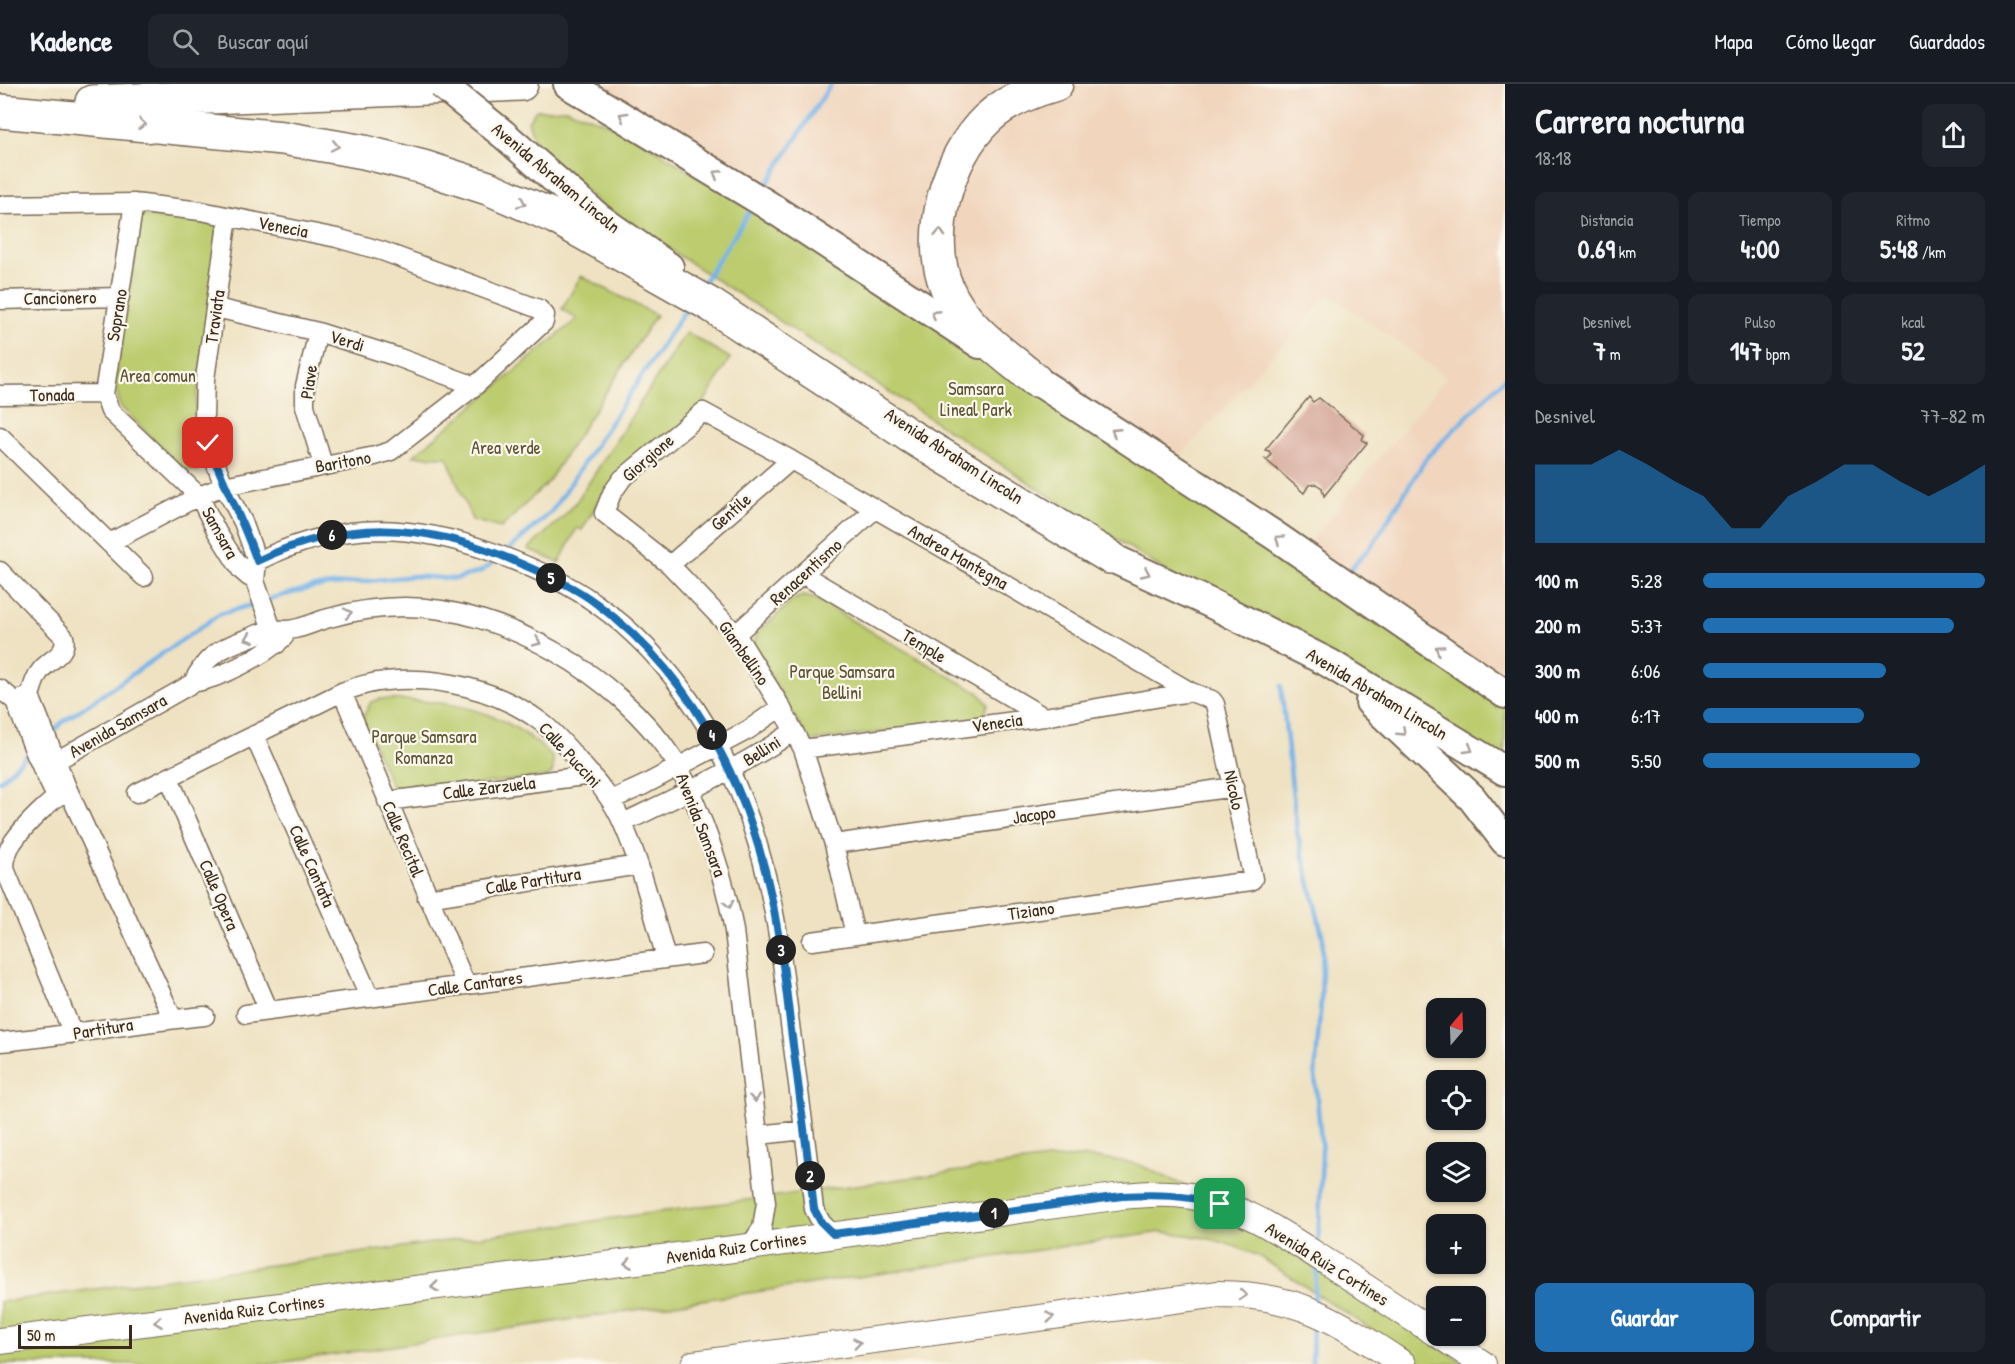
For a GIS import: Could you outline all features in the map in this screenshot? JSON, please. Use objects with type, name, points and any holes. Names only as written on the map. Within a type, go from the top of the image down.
[{"type":"highway","points":[[0,106],[521,84]]},
{"type":"highway","points":[[1035,380],[974,328],[963,315],[947,288],[939,256],[939,231],[943,200],[954,166],[969,141],[987,119],[1012,101],[1056,84]]},
{"type":"highway","points":[[0,111],[283,138],[353,150],[423,167],[488,188],[555,218],[683,288],[910,436],[1110,557]]},
{"type":"main road","name":"Avenida Abraham Lincoln","points":[[441,84],[503,134],[599,218],[724,306],[1110,557],[1210,603],[1329,663],[1505,771]]},
{"type":"main road","points":[[572,86],[766,204],[1274,535],[1505,694]]},
{"type":"main road","points":[[1329,663],[1472,798],[1505,841]]},
{"type":"main road","points":[[1473,672],[1505,684]]},
{"type":"main road","name":"Avenida Ruiz Cortines","points":[[0,1341],[749,1247],[1122,1196],[1157,1194],[1190,1196],[1220,1204],[1280,1232],[1426,1326]]},
{"type":"main road","points":[[694,1364],[1219,1294],[1246,1294],[1306,1308],[1345,1326],[1403,1364]]},
{"type":"main road","name":"Avenida Ruiz Cortines","points":[[1456,1346],[1483,1364]]},
{"type":"street","name":"Venecia","points":[[0,206],[134,203],[201,211],[337,238],[382,251],[539,309],[545,315],[544,322]]},
{"type":"street","name":"Soprano","points":[[104,394],[134,203]]},
{"type":"street","name":"Traviata","points":[[225,486],[208,443],[204,417],[205,379],[228,217]]},
{"type":"street","name":"Cancionero","points":[[0,300],[120,297]]},
{"type":"street","name":"Verdi","points":[[216,308],[318,332],[397,357],[475,386]]},
{"type":"street","name":"Baritono","points":[[109,543],[199,496],[225,486],[391,451],[475,386],[544,322]]},
{"type":"street","name":"Piave","points":[[318,332],[305,386],[305,406],[323,465]]},
{"type":"street","name":"Tonada","points":[[0,395],[104,394]]},
{"type":"street","points":[[104,394],[110,411],[199,496]]},
{"type":"street","name":"Giorgione","points":[[604,514],[612,493],[622,479],[702,412],[705,412]]},
{"type":"street","name":"Andrea Mantegna","points":[[705,412],[1191,692],[1212,700]]},
{"type":"street","points":[[0,436],[144,577]]},
{"type":"street","name":"Gentile","points":[[670,565],[791,460]]},
{"type":"street","name":"Samsara","points":[[225,486],[243,522],[257,561]]},
{"type":"street","name":"Samsara","points":[[199,496],[217,532],[248,576]]},
{"type":"street","name":"Renacentismo","points":[[736,634],[875,510]]},
{"type":"street","name":"Giambellino","points":[[604,514],[670,565],[736,634],[781,708],[803,749],[834,844],[855,935]]},
{"type":"street","points":[[275,637],[248,576],[257,561],[318,538],[361,530],[404,530],[447,537],[497,554],[578,592],[597,603],[649,650],[689,700],[718,745],[730,770],[757,842],[778,932],[814,1209],[821,1222],[833,1234]]},
{"type":"street","name":"Temple","points":[[804,575],[1044,717]]},
{"type":"street","points":[[4,579],[64,636],[64,650],[42,669],[22,698]]},
{"type":"street","name":"Avenida Samsara","points":[[47,758],[193,683],[198,671],[215,652],[275,637],[353,612],[406,607],[451,613],[504,628],[548,647],[600,682],[653,733],[679,767],[713,848],[729,901],[759,1135],[766,1212],[762,1228],[749,1247]]},
{"type":"street","name":"Calle Puccini","points":[[137,793],[342,692],[367,684],[411,680],[444,683],[492,696],[527,712],[558,736],[611,800],[623,823],[639,865],[666,958]]},
{"type":"street","points":[[0,689],[22,698],[62,794],[173,1019]]},
{"type":"street","name":"Calle Recital","points":[[342,692],[465,985]]},
{"type":"street","name":"Venecia","points":[[803,749],[1044,717],[1191,692]]},
{"type":"street","name":"Nicolo","points":[[1212,700],[1215,704],[1234,787],[1253,879],[1251,881]]},
{"type":"street","name":"Bellini","points":[[611,800],[748,730],[781,708]]},
{"type":"street","name":"Bellini","points":[[623,823],[730,770],[794,731]]},
{"type":"street","name":"Calle Cantata","points":[[254,735],[370,998]]},
{"type":"street","name":"Calle Zarzuela","points":[[387,801],[592,775]]},
{"type":"street","name":"Calle Opera","points":[[169,778],[269,1011]]},
{"type":"street","name":"Jacopo","points":[[834,844],[1234,787]]},
{"type":"street","points":[[62,794],[13,842],[4,855],[5,869],[73,1034]]},
{"type":"street","name":"Calle Partitura","points":[[427,898],[639,865]]},
{"type":"street","name":"Tiziano","points":[[812,941],[1251,881]]},
{"type":"street","name":"Calle Cantares","points":[[246,1014],[703,954]]},
{"type":"street","name":"Partitura","points":[[0,1042],[205,1016]]},
{"type":"street","points":[[759,1135],[804,1130]]},
{"type":"shaded area","points":[[589,84],[1505,84],[1505,687],[1301,552],[1447,377],[1329,294],[1174,463]]},
{"type":"green space","name":"Samsara Lineal Park","points":[[567,109],[623,129],[999,366],[1505,703],[1505,791],[601,205],[536,144],[528,121],[536,110]]},
{"type":"green space","name":"Area comun","points":[[141,215],[219,225],[195,414],[204,460],[198,471],[184,470],[120,406],[115,382]]},
{"type":"green space","name":"Area verde","points":[[581,276],[656,315],[548,482],[501,528],[472,520],[447,457],[413,456],[577,319],[562,309]]},
{"type":"green space","points":[[686,332],[730,358],[702,406],[600,499],[582,530],[577,528],[559,563],[528,549],[577,501]]},
{"type":"green space","name":"Parque Samsara Bellini","points":[[803,596],[813,598],[979,693],[988,704],[984,719],[810,741],[753,646],[758,632],[795,599]]},
{"type":"green space","name":"Parque Samsara Romanza","points":[[380,699],[452,705],[495,717],[515,727],[553,758],[553,771],[549,776],[395,793],[363,717],[371,702]]},
{"type":"green space","points":[[1082,1157],[1138,1164],[1191,1189],[1426,1339],[1426,1346],[1438,1346],[1466,1364],[1424,1364],[1260,1257],[1235,1246],[1212,1240],[1161,1232],[271,1364],[0,1364],[0,1302],[1047,1159]]},
{"type":"building","points":[[1309,397],[1313,402],[1319,398],[1364,435],[1362,440],[1367,443],[1324,496],[1322,488],[1316,484],[1309,485],[1304,493],[1265,459],[1271,454],[1265,450]]},
{"type":"waterway","points":[[763,190],[831,84]]},
{"type":"waterway","points":[[701,286],[752,208]]},
{"type":"waterway","points":[[505,553],[552,511],[688,306]]},
{"type":"waterway","points":[[1351,568],[1373,544],[1427,457],[1505,378]]},
{"type":"waterway","points":[[266,600],[314,587],[413,576],[456,579],[482,571],[496,560]]},
{"type":"waterway","points":[[51,733],[64,721],[220,614],[258,603]]},
{"type":"waterway","points":[[1281,686],[1297,832],[1323,938],[1315,1075],[1322,1153],[1318,1248]]},
{"type":"waterway","points":[[0,781],[29,753]]},
{"type":"waterway","points":[[1314,1304],[1317,1265]]},
{"type":"waterway","points":[[1312,1364],[1313,1322]]},
{"type":"route","points":[[208,443],[225,486],[243,522],[257,561],[297,544],[361,530],[404,530],[447,537],[527,567],[597,603],[649,650],[669,674],[718,745],[730,770],[757,842],[778,932],[814,1209],[821,1222],[833,1234],[1122,1196],[1157,1194],[1190,1196],[1220,1204]]}]
